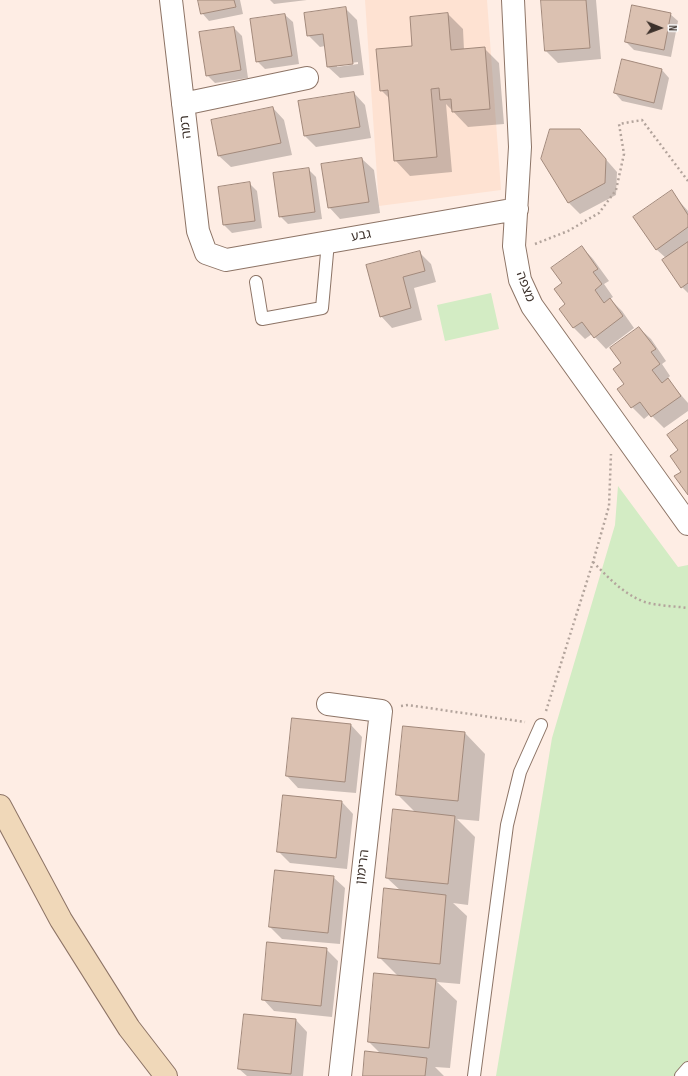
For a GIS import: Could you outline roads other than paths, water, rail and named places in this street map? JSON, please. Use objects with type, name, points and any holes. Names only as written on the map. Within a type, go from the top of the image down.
[{"type":"street","name":"רמה","points":[[171,0],[198,231],[206,253]]},
{"type":"street","name":"מצפה","points":[[513,0],[520,147],[514,246],[520,280],[532,306],[688,524]]},
{"type":"street","points":[[183,104],[307,78]]},
{"type":"street","name":"גבע","points":[[206,253],[226,260],[517,209]]},
{"type":"street","name":"הרימון","points":[[328,704],[381,710],[340,1076]]},
{"type":"street","points":[[0,806],[61,920],[129,1028],[166,1076]]},
{"type":"lane","points":[[256,282],[262,319],[322,308],[328,242]]},
{"type":"lane","points":[[474,1076],[507,825],[520,772],[541,725]]},
{"type":"lane","points":[[681,1076],[688,1068]]}]
